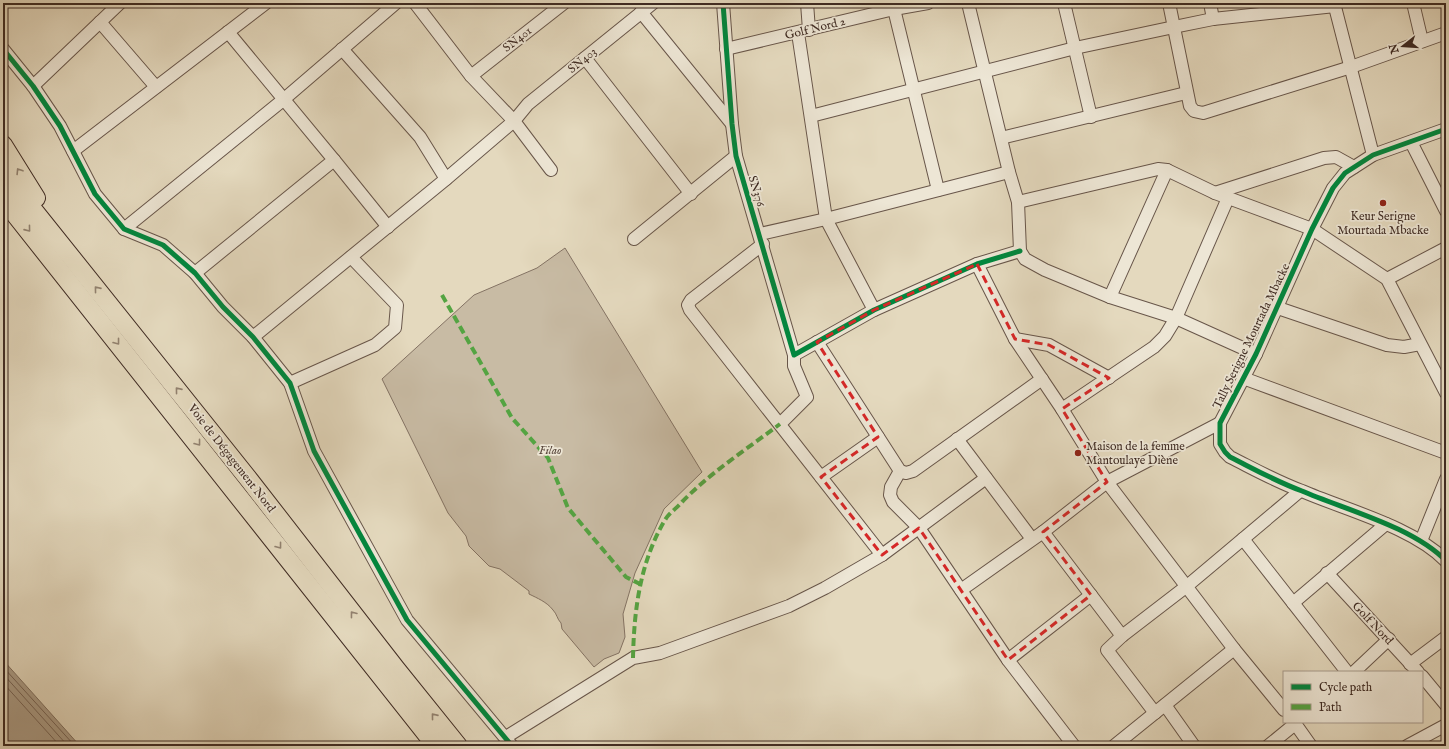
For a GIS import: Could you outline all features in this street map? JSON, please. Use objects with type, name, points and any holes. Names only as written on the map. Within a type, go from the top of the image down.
[{"type":"highway","points":[[3,146],[40,206],[50,230]]},
{"type":"highway","name":"Voie de Dégagement Nord","points":[[3,172],[458,746]]},
{"type":"highway","name":"Voie de Dégagement Nord","points":[[3,199],[436,746]]},
{"type":"street","points":[[33,86],[119,3]]},
{"type":"street","points":[[73,151],[266,3]]},
{"type":"street","points":[[124,229],[283,100],[396,3]]},
{"type":"street","points":[[415,3],[471,76],[514,121],[551,170]]},
{"type":"street","name":"SN401","points":[[471,76],[564,3]]},
{"type":"street","name":"SN403","points":[[254,337],[446,179],[514,121],[528,104],[653,3]]},
{"type":"street","name":"SN376","points":[[723,3],[732,124],[736,156],[794,354],[794,366],[807,397],[780,424]]},
{"type":"street","points":[[807,3],[804,31],[811,116],[826,219],[874,310]]},
{"type":"street","name":"Golf Nord 2","points":[[726,49],[804,31],[880,8],[894,9],[928,3]]},
{"type":"street","points":[[968,3],[1009,172],[1018,202],[1020,251],[1025,259],[1032,264],[1110,298],[1176,318],[1256,354]]},
{"type":"street","points":[[1064,3],[1090,117]]},
{"type":"street","points":[[1169,3],[1186,93],[1192,109],[1203,114],[1351,67],[1446,33]]},
{"type":"street","points":[[1210,3],[1213,19]]},
{"type":"street","points":[[1413,3],[1422,41]]},
{"type":"street","points":[[811,116],[1075,48],[1277,7],[1334,5],[1373,155]]},
{"type":"street","points":[[894,9],[938,190]]},
{"type":"street","points":[[641,12],[732,124]]},
{"type":"street","points":[[100,22],[156,87]]},
{"type":"street","points":[[228,32],[388,227]]},
{"type":"street","points":[[3,49],[33,86],[60,126],[95,194],[124,229],[163,244],[195,273],[223,306],[254,337],[290,383],[314,451],[407,620],[509,742],[633,658],[660,654],[789,606],[882,555],[986,478]]},
{"type":"street","points":[[342,49],[420,137],[446,179]]},
{"type":"street","points":[[585,58],[691,194]]},
{"type":"street","points":[[1001,138],[1186,93]]},
{"type":"street","name":"Tally Serigne Mourtada Mbacke","points":[[1446,129],[1373,155],[1345,173],[1333,188],[1312,229],[1278,308],[1256,354],[1220,423],[1220,444],[1227,455],[1300,491],[1386,524],[1421,541],[1446,561]]},
{"type":"street","points":[[1411,142],[1446,211]]},
{"type":"street","points":[[634,239],[736,156]]},
{"type":"street","points":[[1215,193],[1324,158],[1336,157],[1354,166]]},
{"type":"street","points":[[195,273],[334,160]]},
{"type":"street","points":[[1018,202],[1158,169],[1167,170],[1215,193],[1312,229],[1387,279],[1420,344],[1445,387]]},
{"type":"street","points":[[1110,298],[1167,170]]},
{"type":"street","points":[[882,555],[694,316],[688,305],[691,300],[761,239],[826,219],[1009,172]]},
{"type":"street","points":[[1062,409],[1154,347],[1165,336],[1176,318],[1228,198]]},
{"type":"street","points":[[1387,279],[1446,248]]},
{"type":"street","points":[[794,354],[874,310],[977,264],[1020,251]]},
{"type":"street","points":[[290,383],[375,345],[395,328],[397,305],[351,257]]},
{"type":"street","points":[[977,264],[1015,339],[1062,409],[1107,482],[1234,649],[1283,709]]},
{"type":"street","points":[[1278,308],[1387,345],[1404,347],[1420,344]]},
{"type":"street","points":[[1015,339],[1049,345],[1109,378]]},
{"type":"street","points":[[816,342],[900,471],[906,473],[913,471],[1042,379]]},
{"type":"street","points":[[1243,378],[1446,453]]},
{"type":"street","points":[[961,590],[1043,532],[1107,482],[1220,423]]},
{"type":"street","points":[[821,477],[878,437]]},
{"type":"street","points":[[957,439],[1032,539]]},
{"type":"street","points":[[900,471],[891,487],[890,495],[893,502],[919,528],[1008,660],[1074,746]]},
{"type":"street","points":[[1421,541],[1446,479]]},
{"type":"street","points":[[1194,746],[1107,652],[1108,648],[1187,586],[1300,491]]},
{"type":"street","points":[[1293,603],[1386,524]]},
{"type":"street","points":[[1043,532],[1122,636]]},
{"type":"street","points":[[1243,539],[1346,671]]},
{"type":"street","name":"Golf Nord","points":[[1327,573],[1414,668]]},
{"type":"street","points":[[1008,660],[1091,595]]},
{"type":"street","points":[[1414,668],[1446,637]]},
{"type":"street","points":[[1355,671],[1388,639]]},
{"type":"street","points":[[1114,746],[1234,649]]},
{"type":"street","points":[[1423,677],[1446,705]]},
{"type":"street","points":[[1268,746],[1294,723],[1311,746]]},
{"type":"street","points":[[1407,746],[1445,728]]},
{"type":"highlighted area","points":[[977,264],[1015,339],[1049,345],[1109,378],[1062,409],[1107,482],[1043,532],[1091,595],[1008,660],[919,528],[882,555],[821,477],[878,437],[817,342],[874,310]]},
{"type":"green space","name":"Filao","points":[[565,248],[702,472],[664,509],[635,573],[623,614],[625,637],[619,653],[604,659],[594,667],[562,629],[561,623],[551,607],[542,600],[529,594],[529,591],[500,569],[489,566],[469,546],[466,536],[448,513],[382,379],[474,295],[537,268]]},
{"type":"water","points":[[3,660],[80,746],[3,746]]},
{"type":"marked path","points":[[442,295],[512,418],[548,458],[568,508],[626,577],[640,584]]},
{"type":"marked path","points":[[633,658],[637,604],[644,569],[656,536],[665,520],[693,491],[780,424]]},
{"type":"cycle path","points":[[723,3],[732,124],[736,156],[794,355],[874,310],[977,264],[1020,251]]},
{"type":"cycle path","points":[[3,49],[33,86],[60,126],[95,194],[124,229],[163,245],[195,273],[223,307],[253,337],[290,383],[314,451],[407,620],[512,746]]},
{"type":"cycle path","points":[[1446,129],[1373,155],[1345,173],[1333,188],[1312,229],[1256,354],[1220,423],[1220,444],[1230,457],[1284,484],[1398,529],[1416,538],[1446,561]]},
{"type":"place","name":"Keur Serigne Mourtada Mbacke","points":[[1383,203]]},
{"type":"place","name":"Maison de la femme Mantoulaye Diène","points":[[1078,453]]}]
